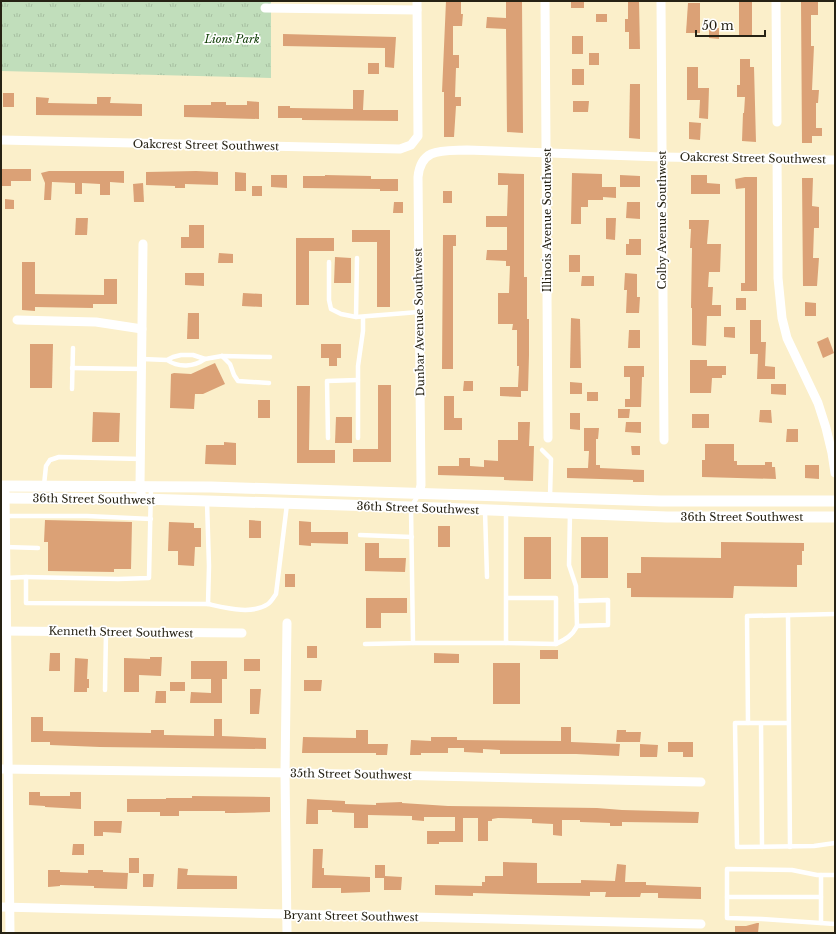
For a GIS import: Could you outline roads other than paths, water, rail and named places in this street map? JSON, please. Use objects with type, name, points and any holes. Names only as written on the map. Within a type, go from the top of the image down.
[{"type":"street","name":"Illinois Avenue Southwest","points":[[546,1],[548,438]]},
{"type":"street","name":"Colby Avenue Southwest","points":[[661,1],[664,440]]},
{"type":"street","points":[[776,1],[777,122]]},
{"type":"street","name":"Oakcrest Street Southwest","points":[[1,140],[400,149],[411,145],[418,136],[417,6]]},
{"type":"street","points":[[265,8],[417,6]]},
{"type":"street","name":"Oakcrest Street Southwest","points":[[431,154],[439,151],[467,150],[662,157],[835,160]]},
{"type":"street","name":"Dunbar Avenue Southwest","points":[[419,494],[421,485],[418,177],[419,168],[423,161],[431,154]]},
{"type":"street","points":[[777,158],[778,278],[781,312],[787,338],[818,403],[832,438],[835,473]]},
{"type":"street","points":[[143,244],[141,459],[147,500]]},
{"type":"street","points":[[17,320],[96,322],[142,329]]},
{"type":"street","points":[[3,486],[6,578],[4,631],[5,907],[10,933]]},
{"type":"street","name":"36th Street Southwest","points":[[3,486],[146,486],[661,501],[835,501]]},
{"type":"street","name":"36th Street Southwest","points":[[3,498],[412,507],[506,512],[667,517],[835,517]]},
{"type":"street","points":[[287,623],[285,773],[287,933]]},
{"type":"street","name":"Kenneth Street Southwest","points":[[4,631],[242,633]]},
{"type":"street","name":"35th Street Southwest","points":[[4,769],[285,773],[701,782]]},
{"type":"street","name":"Bryant Street Southwest","points":[[5,907],[701,924]]},
{"type":"lane","points":[[356,317],[357,258]]},
{"type":"lane","points":[[329,262],[329,300],[331,309],[341,314],[356,317],[419,312]]},
{"type":"lane","points":[[358,438],[358,366],[363,331],[363,317]]},
{"type":"lane","points":[[72,389],[73,348]]},
{"type":"lane","points":[[72,368],[142,364],[167,360],[181,355],[193,355],[205,359]]},
{"type":"lane","points":[[167,360],[172,364],[182,366],[193,365],[205,359],[222,356],[270,357]]},
{"type":"lane","points":[[222,356],[230,364],[234,375],[238,380],[269,383]]},
{"type":"lane","points":[[328,438],[327,380],[358,380]]},
{"type":"lane","points":[[542,450],[550,458],[550,497]]},
{"type":"lane","points":[[44,486],[46,466],[50,460],[59,457],[141,459]]},
{"type":"lane","points":[[413,643],[412,507],[419,494]]},
{"type":"lane","points":[[6,578],[149,578],[151,519],[147,500]]},
{"type":"lane","points":[[207,502],[209,566],[208,604]]},
{"type":"lane","points":[[26,577],[26,603],[208,604],[232,610],[253,609],[268,604],[276,594],[287,504]]},
{"type":"lane","points":[[485,510],[487,577]]},
{"type":"lane","points":[[506,512],[506,643]]},
{"type":"lane","points":[[365,644],[556,644],[565,640],[573,634],[577,626],[576,586],[569,565],[570,513]]},
{"type":"lane","points":[[5,516],[87,516],[151,519]]},
{"type":"lane","points":[[360,535],[412,537]]},
{"type":"lane","points":[[4,549],[38,548]]},
{"type":"lane","points":[[506,598],[556,598],[556,644]]},
{"type":"lane","points":[[576,601],[608,600],[608,625],[577,626]]},
{"type":"lane","points":[[748,723],[747,616],[835,614]]},
{"type":"lane","points":[[788,615],[790,846]]},
{"type":"lane","points":[[105,690],[106,632]]},
{"type":"lane","points":[[788,723],[735,723],[737,847],[814,846],[835,843]]},
{"type":"lane","points":[[761,723],[762,847]]},
{"type":"lane","points":[[835,875],[822,875],[792,870],[727,869],[727,918],[835,924]]},
{"type":"lane","points":[[821,923],[822,875]]},
{"type":"lane","points":[[727,897],[821,897]]},
{"type":"park label","name":"Lions Park","points":[[232,39]]}]
